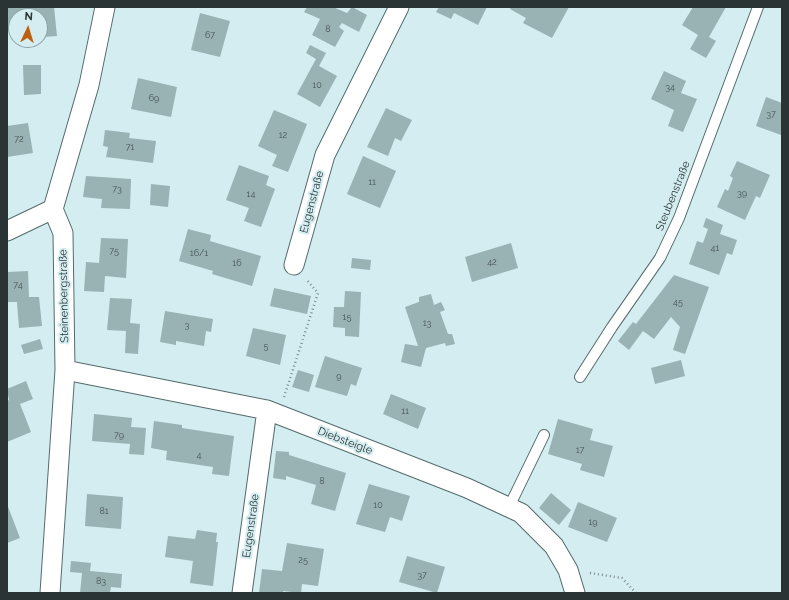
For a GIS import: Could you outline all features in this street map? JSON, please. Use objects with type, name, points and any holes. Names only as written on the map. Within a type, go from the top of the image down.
[{"type":"street","points":[[7,231],[53,209],[89,85],[105,7]]},
{"type":"street","name":"Eugenstraße","points":[[294,265],[325,155],[399,7]]},
{"type":"street","name":"Steinenbergstraße","points":[[50,593],[65,370],[63,233],[53,209]]},
{"type":"street","name":"Diebsteigle","points":[[65,370],[274,406],[467,488],[521,513],[554,546],[568,570],[575,593]]},
{"type":"street","name":"Eugenstraße","points":[[242,593],[274,406]]},
{"type":"lane","name":"Steubenstraße","points":[[580,377],[616,320],[660,258],[679,218],[758,7]]},
{"type":"lane","points":[[509,507],[544,435]]},
{"type":"path","points":[[274,406],[318,293],[294,265]]},
{"type":"path","points":[[568,570],[622,578],[636,593]]},
{"type":"building","points":[[7,7],[54,7],[57,36],[48,37],[48,8],[8,8],[7,27]]},
{"type":"building","points":[[307,7],[333,7],[347,13],[352,7],[367,15],[359,32],[342,23],[339,27],[344,31],[335,47],[312,35],[320,19],[304,12]]},
{"type":"building","points":[[439,7],[487,7],[478,25],[454,13],[451,19],[436,12]]},
{"type":"building","points":[[511,7],[569,7],[552,38],[523,23],[526,18],[510,9]]},
{"type":"building","points":[[693,7],[726,7],[709,37],[716,41],[706,58],[690,49],[698,35],[682,25]]},
{"type":"building","points":[[200,13],[230,21],[220,57],[191,50]]},
{"type":"building","points":[[310,45],[326,53],[319,66],[337,76],[320,107],[297,94],[316,59],[306,53]]},
{"type":"building","points":[[23,65],[41,65],[41,94],[24,95]]},
{"type":"building","points":[[664,71],[686,81],[681,93],[697,99],[683,132],[668,126],[674,110],[651,99]]},
{"type":"building","points":[[138,78],[177,87],[171,117],[131,109]]},
{"type":"building","points":[[766,97],[782,103],[781,135],[756,126]]},
{"type":"building","points":[[386,108],[412,120],[401,141],[395,138],[388,156],[367,147]]},
{"type":"building","points":[[274,110],[307,124],[288,172],[272,166],[277,155],[258,146]]},
{"type":"building","points":[[28,123],[33,153],[7,157],[7,126]]},
{"type":"building","points":[[105,130],[130,133],[129,138],[156,141],[153,163],[106,157],[108,147],[103,146]]},
{"type":"building","points":[[363,156],[396,171],[380,208],[347,194]]},
{"type":"building","points":[[737,161],[770,175],[760,198],[756,196],[745,220],[717,207],[725,189],[728,191],[733,178],[730,176]]},
{"type":"building","points":[[239,165],[269,176],[266,185],[275,189],[261,227],[244,221],[249,208],[226,200]]},
{"type":"building","points":[[86,176],[131,179],[130,209],[101,208],[102,199],[83,197]]},
{"type":"building","points":[[151,184],[170,186],[168,207],[150,205]]},
{"type":"building","points":[[706,218],[723,225],[720,234],[737,240],[732,255],[727,253],[719,275],[689,264],[697,241],[703,243],[708,229],[703,227]]},
{"type":"building","points":[[188,229],[211,235],[210,241],[261,256],[252,286],[212,274],[213,271],[179,261]]},
{"type":"building","points":[[101,238],[128,239],[126,278],[105,276],[104,292],[84,291],[86,262],[99,263]]},
{"type":"building","points":[[511,243],[518,268],[472,282],[465,257]]},
{"type":"building","points":[[352,258],[371,260],[370,270],[351,268]]},
{"type":"building","points":[[28,271],[29,297],[39,297],[42,326],[19,328],[17,302],[7,302],[7,272]]},
{"type":"building","points":[[674,275],[709,287],[685,354],[673,350],[680,327],[671,317],[654,339],[643,331],[629,350],[618,341],[633,322],[636,324]]},
{"type":"building","points":[[274,288],[311,296],[307,314],[270,306]]},
{"type":"building","points":[[345,291],[361,292],[359,337],[345,336],[345,328],[333,327],[334,307],[344,307]]},
{"type":"building","points":[[431,294],[434,305],[441,302],[445,310],[440,312],[448,334],[452,334],[455,344],[446,346],[445,343],[426,348],[421,367],[401,362],[405,344],[418,346],[405,307],[419,302],[419,297]]},
{"type":"building","points":[[110,298],[132,299],[130,323],[140,324],[138,354],[125,353],[126,331],[107,330]]},
{"type":"building","points":[[165,311],[213,319],[211,332],[206,331],[204,346],[176,341],[176,345],[160,342]]},
{"type":"building","points":[[253,328],[286,335],[280,365],[246,356]]},
{"type":"building","points":[[40,339],[43,349],[24,354],[21,345]]},
{"type":"building","points":[[325,356],[362,368],[356,386],[351,384],[347,396],[315,387]]},
{"type":"building","points":[[681,360],[685,376],[655,384],[651,368]]},
{"type":"building","points":[[298,370],[314,375],[309,392],[292,387]]},
{"type":"building","points":[[26,381],[33,399],[20,404],[31,432],[7,442],[7,401],[9,400],[7,389]]},
{"type":"building","points":[[391,394],[426,408],[418,429],[383,414]]},
{"type":"building","points":[[94,414],[132,418],[131,427],[146,428],[144,455],[129,454],[130,444],[92,441]]},
{"type":"building","points":[[558,419],[593,429],[590,440],[613,446],[604,477],[580,470],[582,464],[548,454]]},
{"type":"building","points":[[154,421],[182,425],[182,428],[234,436],[229,476],[212,474],[213,467],[166,460],[167,451],[151,448]]},
{"type":"building","points":[[276,451],[289,452],[289,455],[346,473],[335,511],[311,504],[316,485],[286,476],[286,480],[273,478]]},
{"type":"building","points":[[369,484],[410,496],[402,521],[390,517],[385,532],[356,524]]},
{"type":"building","points":[[551,493],[571,510],[559,525],[539,508]]},
{"type":"building","points":[[87,494],[123,497],[121,529],[85,526]]},
{"type":"building","points":[[578,502],[617,518],[607,542],[568,527]]},
{"type":"building","points":[[7,504],[20,538],[7,543]]},
{"type":"building","points":[[197,530],[217,533],[216,542],[218,542],[213,586],[190,583],[193,561],[165,557],[168,536],[195,539]]},
{"type":"building","points":[[287,543],[324,549],[318,586],[302,584],[301,593],[283,591],[283,593],[259,593],[262,569],[282,571]]},
{"type":"building","points":[[407,556],[445,567],[437,593],[399,582]]},
{"type":"building","points":[[71,561],[91,563],[90,571],[122,574],[121,588],[111,587],[110,593],[80,593],[82,573],[70,572]]}]
